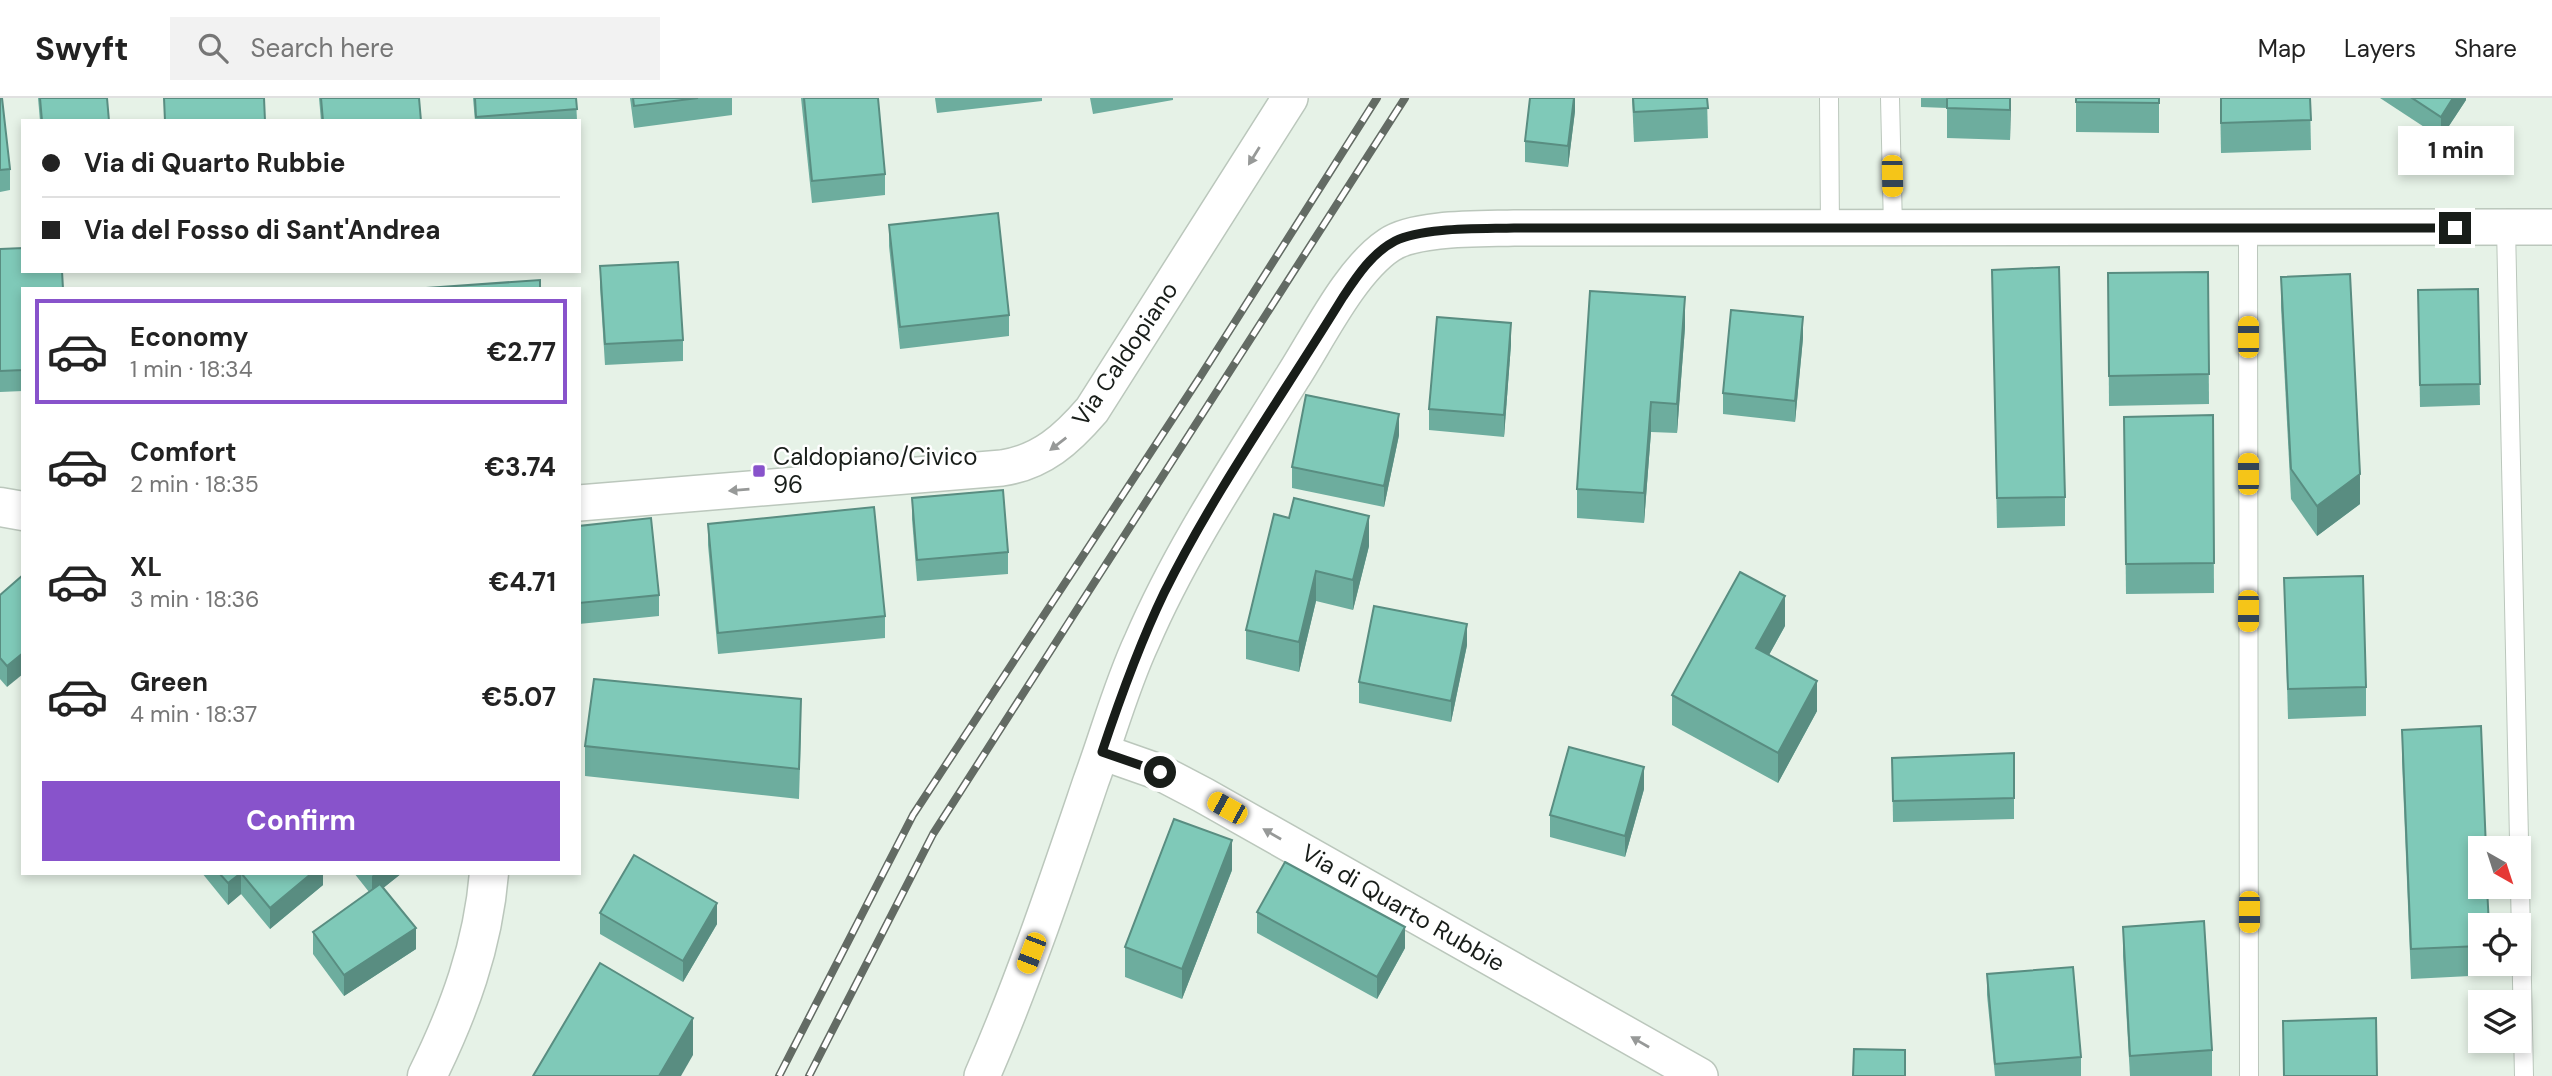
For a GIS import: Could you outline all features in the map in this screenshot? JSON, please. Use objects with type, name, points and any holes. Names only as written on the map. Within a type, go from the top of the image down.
[{"type":"main road","points":[[0,508],[21,510]]},
{"type":"main road","points":[[427,1076],[450,1027],[471,971],[484,916],[489,875]]},
{"type":"street","name":"Via Caldopiano","points":[[581,503],[1002,468],[1041,457],[1069,436],[1092,410],[1290,98]]},
{"type":"street","points":[[982,1076],[1039,932],[1140,643],[1180,562],[1343,297],[1366,265],[1388,246],[1416,234],[1488,229],[2552,227]]},
{"type":"street","name":"Via di Quarto Rubbie","points":[[1102,752],[1138,763],[1180,782],[1700,1076]]},
{"type":"lane","points":[[1829,98],[1830,228]]},
{"type":"lane","points":[[1890,98],[1893,228]]},
{"type":"lane","points":[[2506,227],[2524,1076]]},
{"type":"lane","points":[[2248,228],[2249,1076]]},
{"type":"building","points":[[0,98],[10,169],[0,170]]},
{"type":"building","points":[[40,98],[107,98],[109,119],[42,119]]},
{"type":"building","points":[[164,98],[264,98],[265,119],[165,119]]},
{"type":"building","points":[[321,98],[419,98],[421,119],[323,119]]},
{"type":"building","points":[[475,98],[576,98],[577,109],[476,117]]},
{"type":"building","points":[[633,98],[698,98],[634,106]]},
{"type":"building","points":[[804,98],[878,98],[885,174],[812,181]]},
{"type":"building","points":[[1530,98],[1574,98],[1568,146],[1525,141]]},
{"type":"building","points":[[1633,98],[1707,98],[1708,108],[1634,112]]},
{"type":"building","points":[[1947,98],[2010,98],[2010,110],[1947,108]]},
{"type":"building","points":[[2076,98],[2159,98],[2159,103],[2076,102]]},
{"type":"building","points":[[2221,98],[2310,98],[2311,120],[2221,123]]},
{"type":"building","points":[[2412,98],[2453,98],[2441,117]]},
{"type":"building","points":[[998,213],[1009,315],[900,327],[889,225]]},
{"type":"building","points":[[21,248],[21,273],[62,273],[63,287],[21,287],[21,370],[0,371],[0,249]]},
{"type":"building","points":[[678,262],[683,340],[605,344],[600,266]]},
{"type":"building","points":[[2059,267],[2065,497],[1997,498],[1992,270]]},
{"type":"building","points":[[2208,272],[2209,374],[2109,376],[2108,273]]},
{"type":"building","points":[[2350,274],[2360,474],[2317,506],[2291,469],[2281,277]]},
{"type":"building","points":[[540,280],[540,287],[441,287]]},
{"type":"building","points":[[2478,289],[2480,384],[2420,385],[2418,290]]},
{"type":"building","points":[[1590,291],[1685,297],[1677,404],[1651,402],[1644,493],[1577,489]]},
{"type":"building","points":[[1731,310],[1803,317],[1795,401],[1723,393]]},
{"type":"building","points":[[1437,317],[1511,323],[1504,415],[1429,409]]},
{"type":"building","points":[[1306,395],[1399,414],[1384,486],[1292,467]]},
{"type":"building","points":[[2213,415],[2214,563],[2126,564],[2124,417]]},
{"type":"building","points":[[1003,490],[1008,552],[917,560],[912,498]]},
{"type":"building","points":[[1294,498],[1369,516],[1353,580],[1316,571],[1299,642],[1246,630],[1274,514],[1289,518]]},
{"type":"building","points":[[874,507],[885,616],[718,633],[708,524]]},
{"type":"building","points":[[651,518],[659,595],[581,603],[581,526]]},
{"type":"building","points":[[1740,572],[1785,596],[1756,648],[1817,681],[1778,753],[1672,695]]},
{"type":"building","points":[[2363,576],[2366,687],[2288,689],[2284,578]]},
{"type":"building","points":[[21,577],[21,655],[7,666],[0,658],[0,595]]},
{"type":"building","points":[[1374,606],[1467,624],[1451,701],[1359,682]]},
{"type":"building","points":[[594,679],[801,699],[799,769],[585,746]]},
{"type":"building","points":[[2481,726],[2485,836],[2468,836],[2468,900],[2488,900],[2488,913],[2468,913],[2468,947],[2411,949],[2402,730]]},
{"type":"building","points":[[1569,747],[1644,767],[1625,836],[1550,815]]},
{"type":"building","points":[[2014,753],[2014,798],[1893,801],[1892,758]]},
{"type":"building","points":[[1174,819],[1232,840],[1182,969],[1125,947]]},
{"type":"building","points":[[634,855],[717,903],[683,961],[600,913]]},
{"type":"building","points":[[1285,862],[1405,927],[1377,977],[1257,912]]},
{"type":"building","points":[[221,875],[238,875],[228,883]]},
{"type":"building","points":[[243,875],[310,875],[270,908]]},
{"type":"building","points":[[380,884],[416,928],[344,975],[313,932]]},
{"type":"building","points":[[2204,921],[2212,1050],[2130,1056],[2123,927]]},
{"type":"building","points":[[600,963],[693,1018],[659,1076],[533,1076]]},
{"type":"building","points":[[2073,967],[2081,1057],[1995,1064],[1987,974]]},
{"type":"building","points":[[2376,1018],[2377,1076],[2284,1076],[2283,1021]]},
{"type":"building","points":[[1854,1049],[1905,1050],[1905,1076],[1853,1076]]},
{"type":"railway","points":[[779,1076],[913,815],[1200,377],[1377,98]]},
{"type":"railway","points":[[809,1076],[933,834],[1405,98]]},
{"type":"place","name":"Caldopiano/Civico 96","points":[[759,471]]},
{"type":"route","points":[[1160,772],[1102,752],[1140,643],[1180,562],[1222,490],[1343,297],[1366,265],[1396,240],[1416,234],[1514,228],[2455,228]]}]
